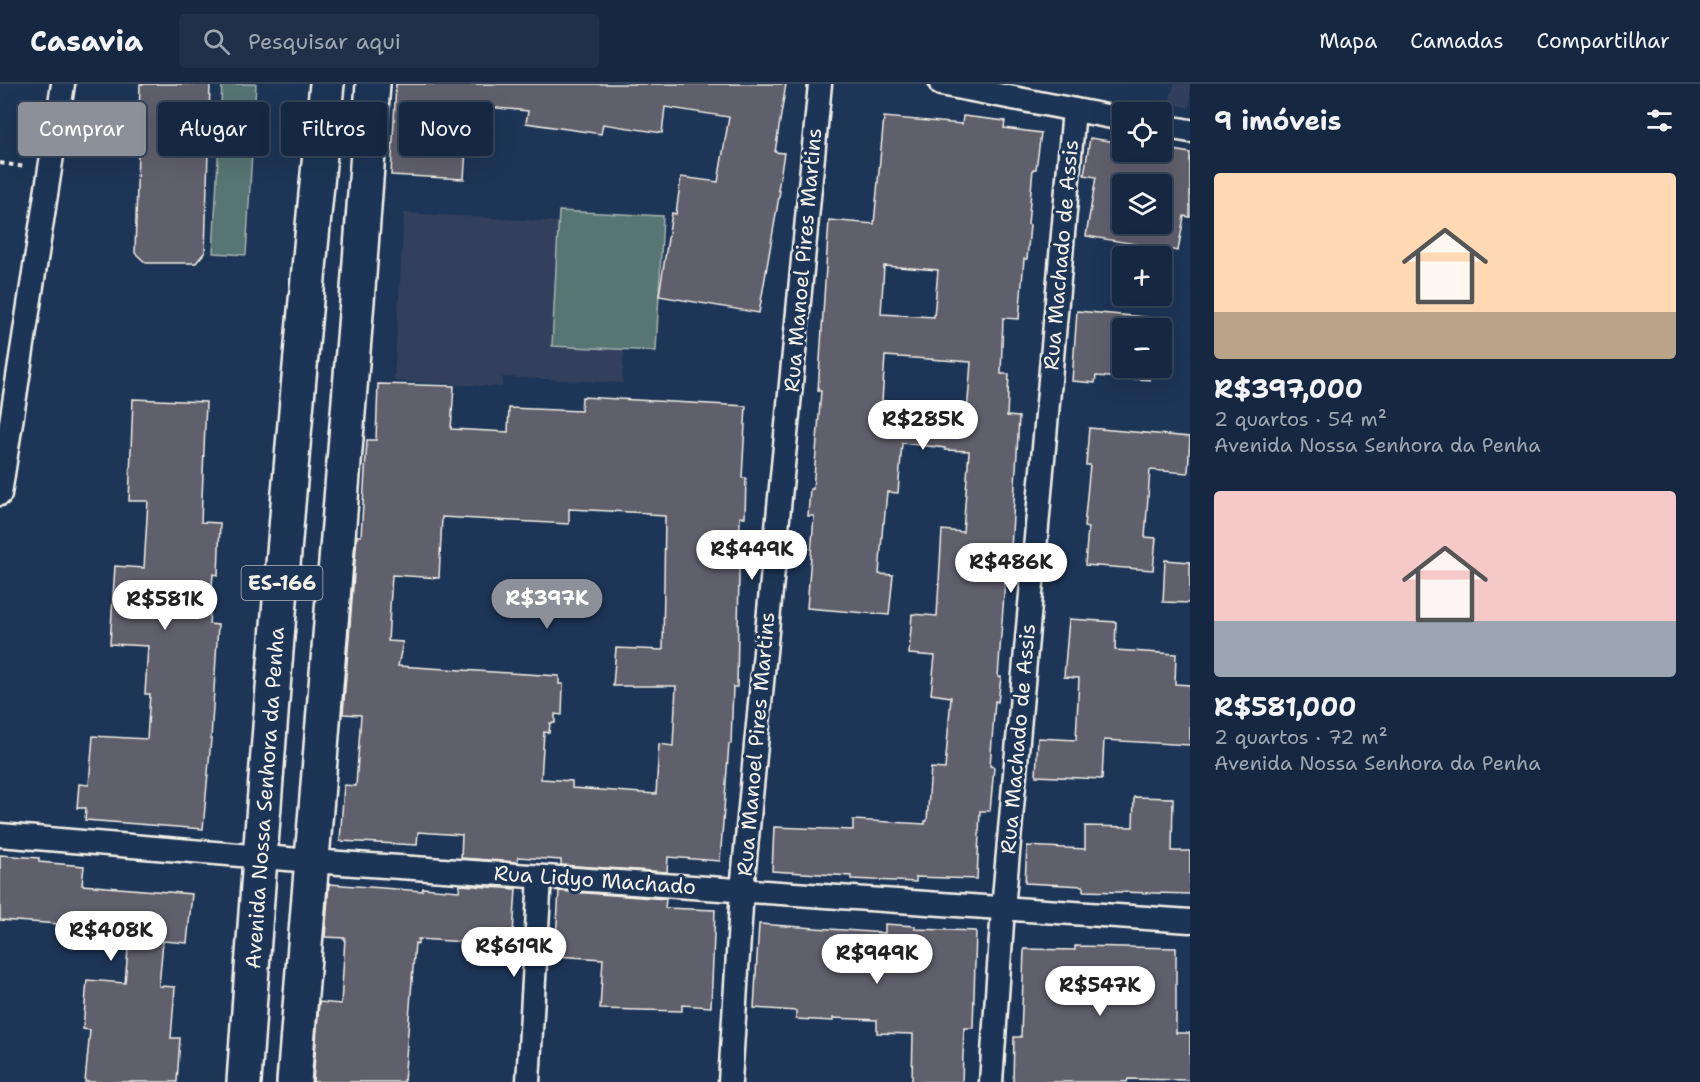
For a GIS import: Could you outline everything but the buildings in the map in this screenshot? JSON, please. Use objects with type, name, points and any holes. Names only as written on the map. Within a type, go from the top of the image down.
[{"type":"main road","name":"Avenida Nossa Senhora da Penha","points":[[244,1082],[307,285],[327,84]]},
{"type":"main road","name":"ES-166","points":[[294,1082],[373,84]]},
{"type":"main road","points":[[307,285],[358,289]]},
{"type":"street","points":[[0,494],[63,84]]},
{"type":"street","name":"Rua Manoel Pires Martins","points":[[730,1082],[742,890],[820,84]]},
{"type":"street","points":[[941,84],[1112,117]]},
{"type":"street","name":"Rua Machado de Assis","points":[[991,1082],[1003,909],[1074,110]]},
{"type":"street","points":[[1172,128],[1190,131]]},
{"type":"street","name":"Rua Lidyo Machado","points":[[0,835],[311,861],[1190,921]]},
{"type":"street","points":[[528,1082],[540,877]]},
{"type":"shaded area","points":[[1174,84],[1190,84],[1190,108],[1169,102]]},
{"type":"shaded area","points":[[404,213],[559,222],[552,346],[624,350],[622,383],[503,377],[502,387],[394,381]]},
{"type":"green space","points":[[222,84],[256,84],[255,102],[221,102]]},
{"type":"green space","points":[[218,156],[252,156],[246,255],[213,253]]},
{"type":"green space","points":[[559,211],[663,216],[656,351],[552,346]]}]
